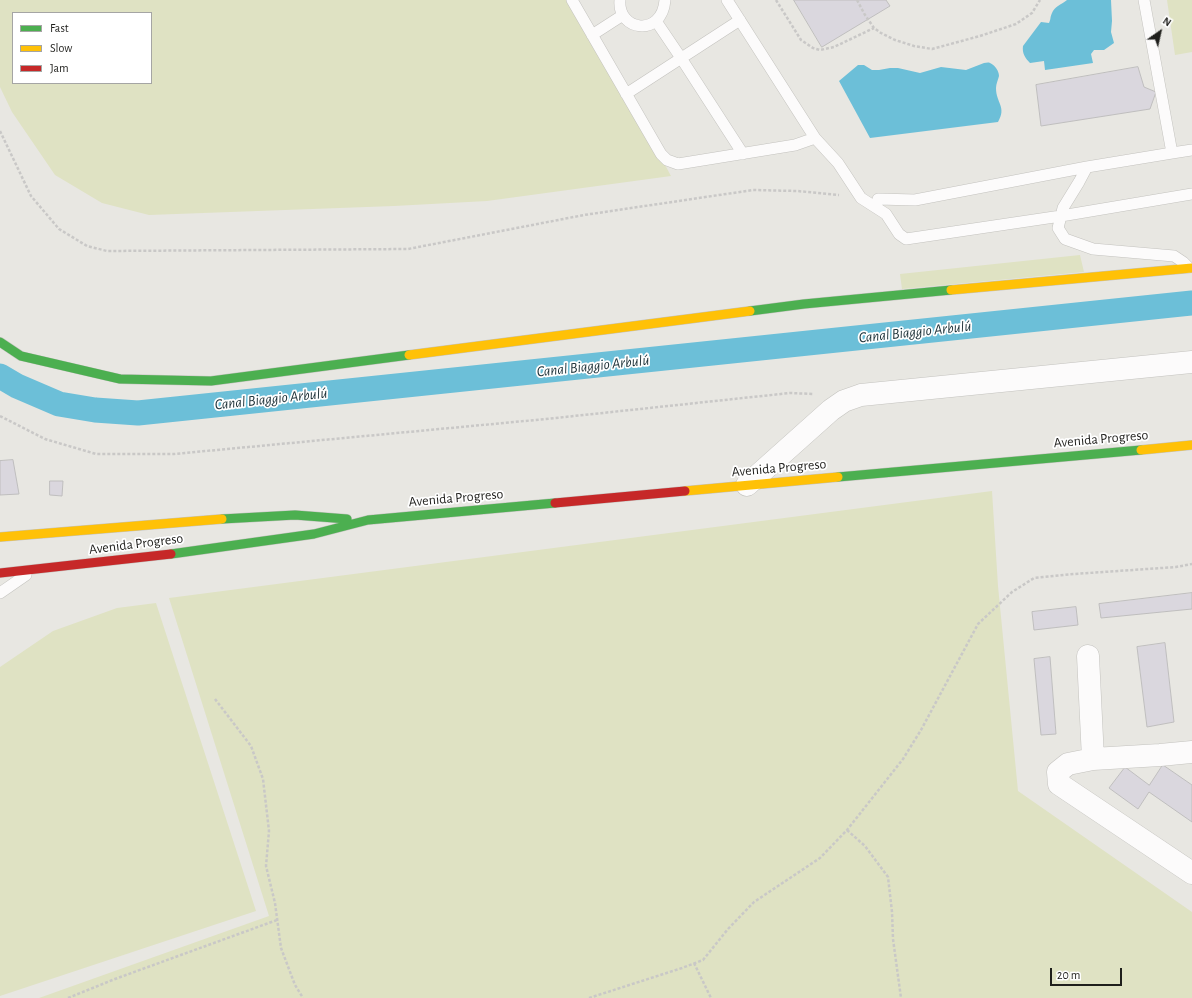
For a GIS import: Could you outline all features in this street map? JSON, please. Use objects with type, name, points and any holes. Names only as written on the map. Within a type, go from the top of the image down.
[{"type":"main road","points":[[0,342],[21,356],[120,378],[211,381],[804,304],[1191,273]]},
{"type":"main road","name":"Avenida Progreso","points":[[0,537],[204,520],[295,515],[368,520],[1192,445]]},
{"type":"main road","name":"Avenida Progreso","points":[[0,573],[186,552],[314,534],[368,520]]},
{"type":"street","points":[[747,485],[831,410],[844,401],[861,395],[1192,362]]},
{"type":"street","points":[[1088,656],[1093,759]]},
{"type":"street","points":[[1192,752],[1093,759],[1068,764],[1058,772],[1059,784],[1192,873]]},
{"type":"lane","points":[[572,0],[661,154],[667,160],[678,164],[795,145],[815,138]]},
{"type":"lane","points":[[620,0],[619,5],[625,18],[638,26],[652,24],[656,21],[662,14],[665,0]]},
{"type":"lane","points":[[727,0],[815,138],[838,164],[861,198],[886,214],[899,234],[906,239],[1061,216],[1192,194]]},
{"type":"lane","points":[[1144,0],[1172,153]]},
{"type":"lane","points":[[592,35],[623,15]]},
{"type":"lane","points":[[626,94],[740,20]]},
{"type":"lane","points":[[656,21],[682,58],[743,154]]},
{"type":"lane","points":[[878,199],[914,200],[1087,167],[1192,150]]},
{"type":"lane","points":[[1087,167],[1063,208],[1058,228],[1065,239],[1093,249],[1174,256],[1183,262],[1191,273]]},
{"type":"lane","points":[[0,593],[33,569]]},
{"type":"path","points":[[776,0],[801,40],[813,48],[820,50],[834,47],[874,28]]},
{"type":"path","points":[[857,0],[874,28],[881,33],[895,40],[914,46],[932,49],[980,36],[1016,24],[1032,13],[1040,0]]},
{"type":"path","points":[[0,131],[31,196],[59,230],[87,246],[107,251],[408,249],[584,215],[753,190],[797,191],[861,198]]},
{"type":"path","points":[[0,416],[45,439],[96,454],[174,454],[538,420],[790,393],[814,394]]},
{"type":"path","points":[[589,998],[703,960],[728,929],[754,902],[820,858],[847,830],[903,759],[921,730],[978,624],[1012,592],[1034,578],[1176,567],[1192,564]]},
{"type":"path","points":[[215,699],[251,746],[263,779],[269,831],[266,866],[275,903],[281,948],[295,985],[303,998]]},
{"type":"path","points":[[847,830],[865,846],[888,877],[902,998]]},
{"type":"path","points":[[68,998],[115,979],[277,920]]},
{"type":"path","points":[[694,963],[711,998]]},
{"type":"green space","points":[[0,0],[576,0],[671,176],[487,201],[149,215],[102,203],[55,175],[12,112],[0,87]]},
{"type":"green space","points":[[1167,0],[1192,0],[1192,52],[1175,55]]},
{"type":"green space","points":[[1080,255],[1084,272],[902,289],[900,274]]},
{"type":"green space","points":[[992,491],[998,586],[1018,791],[1192,912],[1192,998],[39,998],[269,916],[169,598]]},
{"type":"green space","points":[[156,603],[256,911],[0,996],[0,667],[53,631],[117,608]]},
{"type":"water","points":[[1067,0],[1111,0],[1111,32],[1114,43],[1104,50],[1094,50],[1091,54],[1093,63],[1045,70],[1044,61],[1030,63],[1028,61],[1023,53],[1023,46],[1041,22],[1049,23],[1054,9]]},
{"type":"water","points":[[984,63],[994,65],[999,74],[996,93],[1001,112],[998,122],[870,138],[839,81],[858,65],[864,65],[872,70],[898,68],[920,73],[941,67],[966,70]]},
{"type":"building","points":[[794,0],[886,0],[890,6],[822,47]]},
{"type":"building","points":[[1138,67],[1144,87],[1156,92],[1150,109],[1041,126],[1036,85]]},
{"type":"building","points":[[13,460],[19,494],[0,495],[0,461]]},
{"type":"building","points":[[50,481],[63,481],[62,496],[50,495]]},
{"type":"building","points":[[1192,593],[1192,609],[1101,618],[1099,604]]},
{"type":"building","points":[[1076,607],[1078,625],[1034,630],[1032,612]]},
{"type":"building","points":[[1165,643],[1174,722],[1147,727],[1137,647]]},
{"type":"building","points":[[1050,657],[1056,734],[1041,735],[1034,659]]},
{"type":"building","points":[[1163,765],[1192,785],[1192,822],[1149,792],[1138,809],[1109,788],[1125,767],[1149,785]]},
{"type":"waterway","name":"Canal Biaggio Arbulú","points":[[0,376],[17,386],[59,404],[95,410],[138,413],[1192,303]]},
{"type":"traffic: fast","points":[[750,311],[804,304],[951,290]]},
{"type":"traffic: fast","points":[[0,342],[21,356],[120,379],[211,381],[409,355]]},
{"type":"traffic: fast","points":[[838,477],[1141,450]]},
{"type":"traffic: fast","points":[[171,554],[314,534],[368,520],[555,503]]},
{"type":"traffic: fast","points":[[222,519],[295,515],[347,519]]},
{"type":"traffic: slow","points":[[951,290],[1192,268]]},
{"type":"traffic: slow","points":[[409,355],[750,311]]},
{"type":"traffic: slow","points":[[1141,450],[1192,445]]},
{"type":"traffic: slow","points":[[685,491],[838,477]]},
{"type":"traffic: slow","points":[[0,537],[222,519]]},
{"type":"traffic: jam","points":[[555,503],[685,491]]},
{"type":"traffic: jam","points":[[0,573],[171,554]]}]
